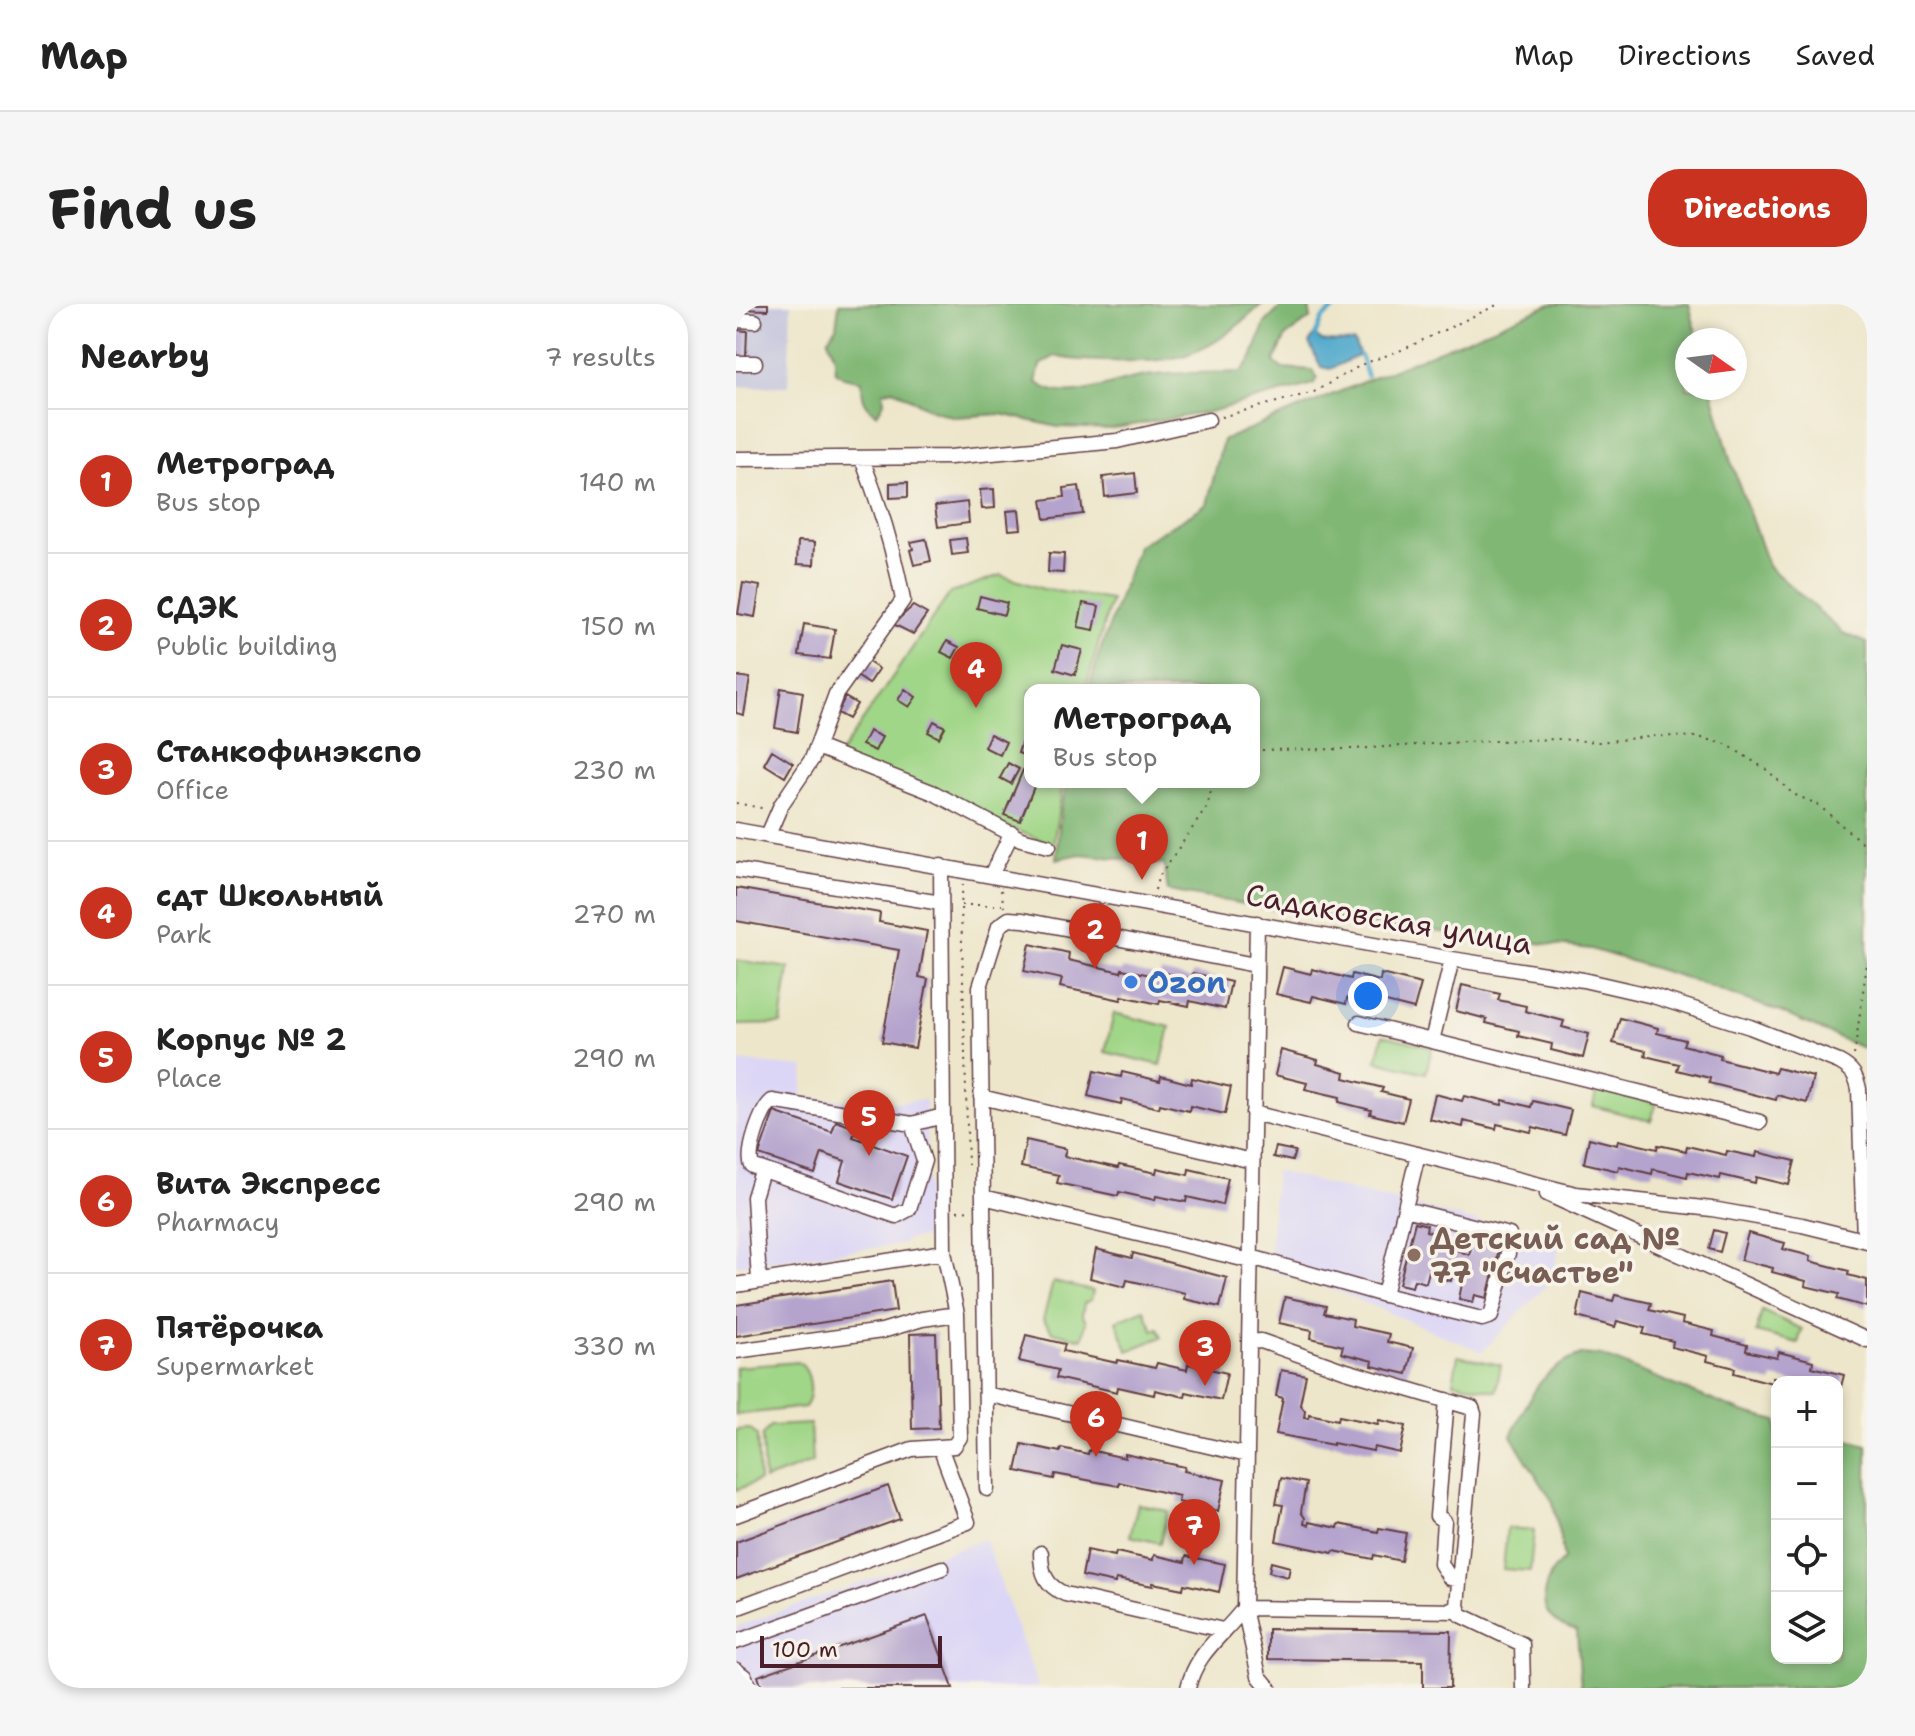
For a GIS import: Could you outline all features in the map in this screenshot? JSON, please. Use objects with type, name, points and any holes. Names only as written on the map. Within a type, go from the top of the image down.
[{"type":"street","points":[[736,320],[755,321]]},
{"type":"street","points":[[736,363],[755,363]]},
{"type":"street","points":[[736,459],[950,457],[1117,441],[1208,420]]},
{"type":"street","points":[[768,835],[778,811],[812,759],[836,694],[903,600],[881,509],[862,459]]},
{"type":"street","points":[[817,747],[934,793],[1012,833],[1049,846]]},
{"type":"street","name":"Садаковская улица","points":[[736,830],[1583,980],[1653,996],[1750,1027],[1850,1068]]},
{"type":"street","points":[[991,875],[1012,833]]},
{"type":"street","points":[[736,1515],[912,1449],[954,1446],[960,1437],[957,1314],[944,1252],[941,866]]},
{"type":"street","points":[[736,870],[941,903]]},
{"type":"street","points":[[987,1489],[980,987],[999,926],[1004,921],[1023,920],[1255,965]]},
{"type":"street","points":[[1257,923],[1244,1608],[1259,1676],[1269,1688]]},
{"type":"street","points":[[1432,1041],[1452,959]]},
{"type":"street","points":[[1359,1023],[1760,1122]]},
{"type":"street","points":[[1253,1113],[1581,1195],[1712,1209],[1865,1240],[1859,1089],[1857,1077],[1850,1068]]},
{"type":"street","points":[[981,1097],[1252,1161]]},
{"type":"street","points":[[912,1124],[923,1152],[923,1168],[910,1207],[902,1215],[896,1216],[762,1171],[752,1166],[749,1154],[765,1107],[772,1101],[912,1124],[943,1116]]},
{"type":"street","points":[[1384,1295],[1418,1154]]},
{"type":"street","points":[[759,1281],[754,1197],[762,1171]]},
{"type":"street","points":[[1511,1177],[1867,1340]]},
{"type":"street","points":[[983,1204],[1251,1259],[1487,1319],[1494,1311],[1511,1242],[1509,1235],[1405,1209]]},
{"type":"street","points":[[736,1285],[944,1252]]},
{"type":"street","points":[[736,1351],[882,1331],[922,1319],[957,1314]]},
{"type":"street","points":[[1249,1342],[1261,1341],[1343,1370],[1472,1408],[1474,1414],[1458,1611],[1521,1643],[1523,1688]]},
{"type":"street","points":[[986,1394],[1247,1455]]},
{"type":"street","points":[[1447,1400],[1437,1516],[1444,1521],[1441,1564],[1450,1578],[1459,1579]]},
{"type":"street","points":[[736,1608],[968,1522],[940,1447]]},
{"type":"street","points":[[1041,1553],[1041,1570],[1048,1583],[1065,1594],[1223,1630]]},
{"type":"street","points":[[736,1642],[942,1568]]},
{"type":"street","points":[[1188,1688],[1203,1652],[1244,1608],[1458,1611]]},
{"type":"street","points":[[736,1670],[745,1677],[749,1688]]},
{"type":"path","points":[[1208,420],[1314,392],[1363,364],[1404,349],[1499,304]]},
{"type":"path","points":[[1260,750],[1354,749],[1480,741],[1558,739],[1599,742],[1656,736],[1698,737],[1726,744],[1767,770],[1793,794],[1817,804],[1867,847]]},
{"type":"path","points":[[1152,903],[1158,878],[1207,807],[1212,788]]},
{"type":"path","points":[[736,803],[778,811]]},
{"type":"path","points":[[964,870],[961,905],[968,1165]]},
{"type":"path","points":[[961,905],[1003,905]]},
{"type":"path","points":[[1850,1068],[1867,964]]},
{"type":"path","points":[[944,1211],[983,1204]]},
{"type":"shaded area","points":[[736,304],[791,304],[788,386],[736,387]]},
{"type":"shaded area","points":[[736,1061],[805,1067],[802,1097],[879,1103],[926,1100],[928,1237],[905,1240],[905,1244],[736,1265]]},
{"type":"shaded area","name":"Детский сад № 77 \"Счастье\"","points":[[1275,1171],[1561,1243],[1551,1281],[1482,1352],[1342,1293],[1269,1270]]},
{"type":"shaded area","points":[[985,1539],[1039,1688],[736,1688],[736,1627]]},
{"type":"green space","points":[[839,304],[1262,304],[1224,336],[1190,354],[1153,361],[1073,360],[1055,356],[1040,365],[1036,382],[1048,389],[1076,392],[1146,376],[1241,372],[1252,358],[1265,323],[1282,306],[1306,304],[1311,318],[1286,336],[1274,362],[1281,368],[1312,370],[1318,378],[1314,384],[1209,412],[1109,429],[1058,427],[1001,414],[955,417],[932,410],[893,389],[883,392],[884,402],[877,414],[864,400],[862,381],[844,377],[835,371],[835,357],[828,339],[836,327]]},
{"type":"green space","points":[[1551,304],[1689,304],[1695,328],[1675,328],[1675,400],[1714,400],[1730,459],[1768,566],[1843,633],[1867,643],[1867,1050],[1778,1011],[1591,949],[1336,920],[1168,891],[1164,864],[1081,854],[1056,859],[1066,788],[1260,788],[1260,684],[1091,684],[1138,546],[1207,504],[1223,440]]},
{"type":"green space","points":[[1000,575],[1043,589],[1111,600],[1087,684],[1024,684],[1024,788],[1062,788],[1053,845],[837,758],[950,593]]},
{"type":"green space","points":[[736,960],[789,968],[781,1024],[736,1025]]},
{"type":"green space","points":[[1114,1013],[1170,1027],[1161,1065],[1105,1052]]},
{"type":"green space","points":[[1383,1035],[1432,1047],[1426,1073],[1377,1061]]},
{"type":"green space","points":[[1597,1088],[1656,1103],[1651,1121],[1593,1106]]},
{"type":"green space","points":[[1053,1282],[1093,1291],[1091,1300],[1084,1303],[1082,1315],[1086,1321],[1082,1339],[1053,1332],[1043,1320]]},
{"type":"green space","points":[[1144,1309],[1153,1330],[1158,1328],[1162,1337],[1128,1351],[1116,1321]]},
{"type":"green space","points":[[1762,1311],[1802,1329],[1798,1343],[1756,1332]]},
{"type":"green space","points":[[1581,1355],[1600,1355],[1742,1412],[1771,1419],[1771,1664],[1843,1664],[1843,1439],[1867,1445],[1867,1688],[1581,1688],[1577,1631],[1551,1617],[1544,1600],[1547,1582],[1564,1559],[1553,1502],[1511,1436],[1537,1387],[1566,1361]]},
{"type":"green space","points":[[1458,1356],[1501,1365],[1496,1391],[1453,1382]]},
{"type":"green space","points":[[798,1362],[806,1371],[810,1383],[810,1396],[805,1407],[736,1415],[736,1367]]},
{"type":"green space","points":[[810,1424],[812,1462],[764,1480],[762,1436],[770,1426]]},
{"type":"green space","points":[[750,1429],[757,1436],[759,1481],[736,1490],[736,1430]]},
{"type":"green space","points":[[1138,1504],[1168,1511],[1160,1543],[1130,1536]]},
{"type":"green space","points":[[1507,1528],[1534,1530],[1530,1571],[1503,1569]]},
{"type":"water","points":[[1314,335],[1322,341],[1354,342],[1360,355],[1330,369],[1321,367],[1309,343]]},
{"type":"building","points":[[736,304],[768,304],[768,310],[736,309]]},
{"type":"building","points":[[736,330],[747,331],[746,356],[736,356]]},
{"type":"building","points":[[1135,473],[1137,493],[1105,497],[1103,477]]},
{"type":"building","points":[[908,482],[908,497],[890,498],[890,483]]},
{"type":"building","points":[[1079,486],[1083,514],[1045,519],[1042,500],[1065,497],[1064,488]]},
{"type":"building","points":[[994,489],[995,508],[982,509],[980,490]]},
{"type":"building","points":[[967,502],[969,523],[938,527],[935,506]]},
{"type":"building","points":[[1019,510],[1021,529],[1009,530],[1007,511]]},
{"type":"building","points":[[966,538],[968,553],[952,555],[950,540]]},
{"type":"building","points":[[926,539],[931,561],[914,565],[911,542]]},
{"type":"building","points":[[798,541],[815,542],[814,565],[797,564]]},
{"type":"building","points":[[1049,553],[1064,554],[1063,573],[1048,572]]},
{"type":"building","points":[[743,583],[760,586],[755,617],[738,614]]},
{"type":"building","points":[[980,596],[1007,603],[1004,615],[977,608]]},
{"type":"building","points":[[1083,603],[1099,606],[1094,630],[1078,627]]},
{"type":"building","points":[[913,606],[927,614],[913,634],[893,624]]},
{"type":"building","points":[[804,624],[835,629],[830,659],[799,655]]},
{"type":"building","points":[[947,641],[959,647],[953,658],[941,652]]},
{"type":"building","points":[[1062,645],[1082,650],[1075,675],[1055,669]]},
{"type":"building","points":[[864,659],[879,669],[869,684],[854,674]]},
{"type":"building","points":[[736,676],[750,678],[744,715],[736,713]]},
{"type":"building","points":[[781,688],[803,692],[797,732],[775,728]]},
{"type":"building","points":[[905,689],[916,697],[909,707],[898,700]]},
{"type":"building","points":[[845,697],[857,704],[848,719],[837,713]]},
{"type":"building","points":[[934,721],[945,727],[939,738],[928,732]]},
{"type":"building","points":[[869,731],[882,737],[875,751],[862,745]]},
{"type":"building","points":[[990,734],[1006,742],[1000,755],[984,747]]},
{"type":"building","points":[[1024,735],[1024,755],[1018,753]]},
{"type":"building","points":[[772,750],[793,763],[785,777],[764,764]]},
{"type":"building","points":[[1008,763],[1019,769],[1011,784],[1000,778]]},
{"type":"building","points":[[1023,770],[1024,788],[1034,788],[1020,821],[1004,815]]},
{"type":"building","points":[[736,888],[880,913],[879,922],[927,931],[919,977],[928,979],[915,1048],[882,1042],[899,950],[736,921]]},
{"type":"building","points":[[1030,944],[1069,953],[1068,960],[1121,972],[1122,969],[1160,977],[1161,972],[1191,979],[1193,973],[1231,982],[1225,1009],[1190,1001],[1189,1006],[1160,1000],[1159,1004],[1122,996],[1121,1000],[1060,987],[1062,979],[1024,971]]},
{"type":"building","points":[[1283,967],[1311,974],[1312,969],[1351,979],[1352,974],[1380,981],[1381,974],[1421,984],[1414,1009],[1382,1001],[1380,1006],[1347,998],[1346,1004],[1313,996],[1311,1002],[1276,994]]},
{"type":"building","points":[[1462,985],[1500,994],[1498,1000],[1526,1006],[1525,1011],[1564,1021],[1562,1027],[1589,1034],[1583,1058],[1551,1050],[1552,1044],[1518,1036],[1519,1031],[1456,1011]]},
{"type":"building","points":[[1620,1018],[1658,1028],[1657,1033],[1685,1040],[1683,1045],[1721,1055],[1720,1059],[1775,1073],[1777,1068],[1813,1077],[1807,1103],[1777,1095],[1776,1100],[1709,1083],[1710,1078],[1677,1070],[1679,1064],[1645,1056],[1646,1051],[1613,1043]]},
{"type":"building","points":[[1281,1050],[1318,1060],[1317,1064],[1345,1072],[1344,1078],[1383,1088],[1381,1092],[1409,1099],[1403,1122],[1370,1114],[1371,1110],[1339,1102],[1340,1097],[1305,1089],[1307,1083],[1275,1075]]},
{"type":"building","points":[[1094,1071],[1121,1077],[1122,1072],[1160,1081],[1161,1076],[1191,1084],[1192,1078],[1231,1087],[1225,1114],[1190,1106],[1189,1111],[1160,1104],[1159,1108],[1122,1099],[1121,1104],[1088,1096]]},
{"type":"building","points":[[1435,1094],[1462,1101],[1464,1096],[1502,1105],[1503,1100],[1531,1107],[1533,1101],[1571,1110],[1565,1135],[1533,1127],[1531,1132],[1497,1124],[1496,1129],[1464,1121],[1463,1127],[1429,1119]]},
{"type":"building","points":[[774,1112],[832,1132],[836,1121],[856,1128],[853,1137],[907,1156],[892,1199],[839,1181],[845,1161],[822,1153],[815,1174],[759,1155]]},
{"type":"building","points":[[1589,1138],[1617,1145],[1618,1140],[1657,1149],[1658,1145],[1686,1151],[1687,1146],[1726,1155],[1727,1151],[1756,1157],[1757,1152],[1795,1161],[1789,1185],[1756,1177],[1755,1183],[1688,1172],[1687,1177],[1653,1169],[1652,1174],[1619,1166],[1618,1171],[1584,1163]]},
{"type":"building","points":[[1026,1140],[1066,1149],[1064,1156],[1118,1168],[1119,1165],[1156,1173],[1157,1168],[1188,1175],[1189,1169],[1228,1178],[1222,1205],[1187,1197],[1186,1202],[1156,1196],[1155,1200],[1119,1192],[1118,1196],[1057,1183],[1059,1175],[1021,1167]]},
{"type":"building","points":[[1276,1147],[1295,1151],[1292,1161],[1273,1157]]},
{"type":"building","points":[[1415,1222],[1427,1225],[1426,1231],[1438,1234],[1435,1247],[1446,1250],[1447,1246],[1469,1255],[1474,1237],[1487,1240],[1486,1246],[1499,1249],[1487,1298],[1475,1295],[1473,1302],[1459,1299],[1463,1279],[1452,1276],[1451,1281],[1429,1271],[1426,1283],[1414,1280],[1412,1287],[1399,1284]]},
{"type":"building","points":[[1714,1230],[1725,1233],[1720,1252],[1709,1249]]},
{"type":"building","points":[[1748,1233],[1785,1243],[1783,1249],[1811,1256],[1810,1261],[1849,1271],[1848,1275],[1867,1280],[1867,1307],[1837,1299],[1839,1294],[1805,1286],[1806,1281],[1772,1272],[1773,1268],[1741,1260]]},
{"type":"building","points":[[1096,1249],[1132,1258],[1133,1253],[1227,1278],[1220,1307],[1184,1299],[1185,1293],[1127,1280],[1125,1287],[1090,1278]]},
{"type":"building","points":[[892,1281],[896,1311],[736,1336],[736,1305]]},
{"type":"building","points":[[1582,1293],[1613,1301],[1615,1295],[1651,1303],[1649,1310],[1683,1318],[1682,1323],[1714,1331],[1713,1336],[1747,1345],[1746,1351],[1777,1358],[1779,1352],[1813,1361],[1812,1367],[1844,1375],[1843,1379],[1843,1376],[1771,1376],[1771,1383],[1734,1373],[1735,1368],[1707,1361],[1708,1356],[1672,1347],[1673,1341],[1643,1334],[1645,1328],[1617,1321],[1615,1327],[1577,1317]]},
{"type":"building","points":[[1285,1297],[1326,1306],[1324,1313],[1353,1319],[1352,1326],[1389,1334],[1387,1342],[1413,1348],[1407,1374],[1372,1366],[1373,1361],[1341,1353],[1343,1346],[1311,1338],[1312,1330],[1279,1323]]},
{"type":"building","points":[[936,1333],[939,1428],[912,1429],[910,1334]]},
{"type":"building","points":[[1026,1335],[1065,1344],[1063,1351],[1117,1363],[1118,1360],[1155,1368],[1157,1363],[1187,1370],[1188,1364],[1227,1373],[1221,1400],[1186,1392],[1185,1397],[1155,1390],[1154,1395],[1118,1387],[1117,1392],[1056,1378],[1058,1370],[1019,1361]]},
{"type":"building","points":[[1281,1370],[1306,1375],[1300,1404],[1305,1410],[1304,1417],[1309,1418],[1309,1414],[1338,1420],[1339,1416],[1406,1426],[1400,1453],[1276,1434],[1283,1398],[1276,1396]]},
{"type":"building","points":[[1022,1444],[1060,1452],[1061,1448],[1125,1458],[1125,1454],[1185,1467],[1184,1471],[1225,1480],[1218,1511],[1178,1502],[1179,1496],[1119,1482],[1119,1486],[1055,1474],[1054,1479],[1016,1471]]},
{"type":"building","points":[[1281,1478],[1306,1483],[1301,1512],[1305,1518],[1304,1524],[1309,1525],[1309,1522],[1338,1528],[1339,1524],[1378,1532],[1379,1528],[1406,1533],[1401,1561],[1374,1555],[1373,1559],[1333,1553],[1276,1541],[1283,1505],[1276,1504]]},
{"type":"building","points":[[888,1486],[900,1519],[736,1579],[736,1542]]},
{"type":"building","points":[[1087,1550],[1153,1560],[1154,1555],[1185,1562],[1186,1556],[1225,1564],[1219,1592],[1184,1584],[1183,1589],[1116,1579],[1115,1583],[1082,1576]]},
{"type":"building","points":[[1271,1562],[1290,1567],[1288,1577],[1269,1572]]},
{"type":"building","points":[[927,1616],[953,1688],[762,1688],[758,1676]]},
{"type":"building","points":[[1268,1629],[1451,1631],[1450,1688],[1423,1688],[1423,1661],[1268,1659]]},
{"type":"waterway","points":[[1315,336],[1322,319],[1340,304]]},
{"type":"waterway","points":[[1360,355],[1367,376]]},
{"type":"place","name":"сдт Школьный","points":[[976,708]]},
{"type":"place","name":"Метроград","points":[[1142,880]]},
{"type":"place","name":"СДЭК","points":[[1095,969]]},
{"type":"place","name":"Ozon","points":[[1131,982]]},
{"type":"place","name":"Корпус № 2","points":[[869,1156]]},
{"type":"place","name":"Детский сад № 77 \"Счастье\"","points":[[1414,1255]]},
{"type":"place","name":"Станкофинэкспо","points":[[1205,1386]]},
{"type":"place","name":"Вита Экспресс","points":[[1096,1457]]},
{"type":"place","name":"Пятёрочка","points":[[1194,1565]]}]
